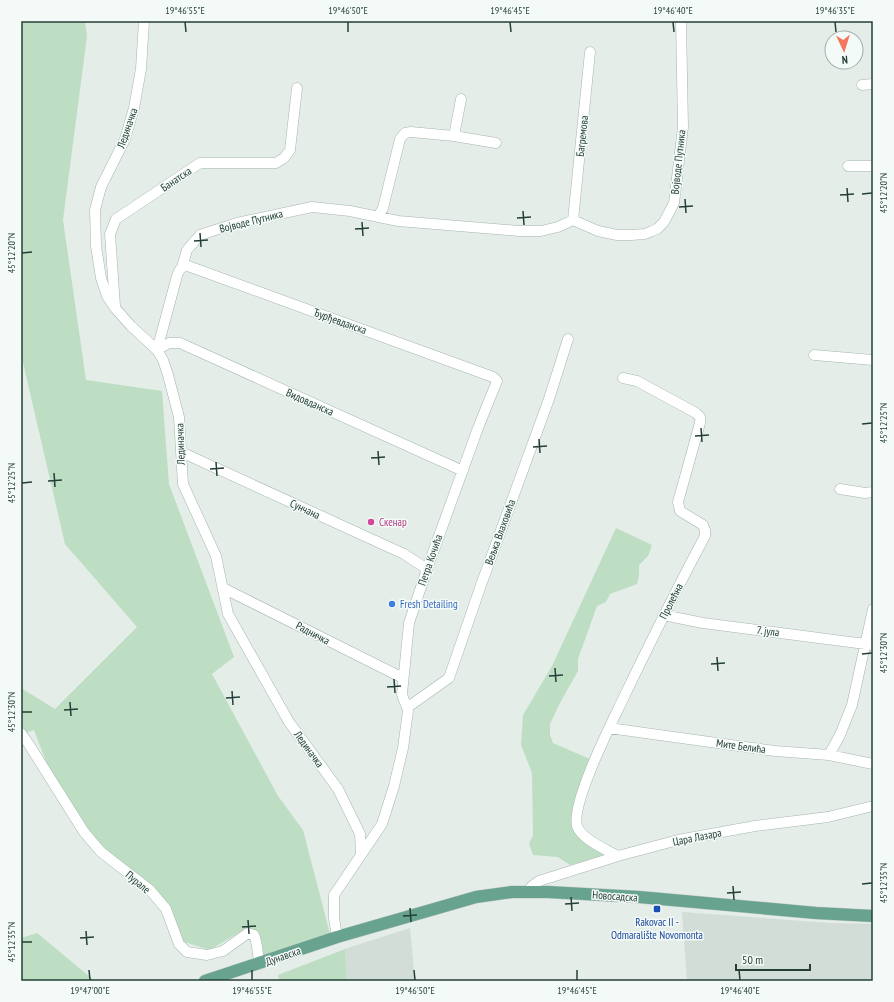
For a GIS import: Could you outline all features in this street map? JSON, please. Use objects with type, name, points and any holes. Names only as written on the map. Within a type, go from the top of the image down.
[{"type":"main road","name":"Новосадска","points":[[337,937],[476,897],[528,891],[639,897],[816,914],[873,916]]},
{"type":"main road","name":"Дунавска","points":[[205,981],[260,964],[337,937]]},
{"type":"street","name":"Лединачка","points":[[144,21],[141,69],[134,108],[125,139],[101,187],[95,210],[96,246],[101,278],[106,296],[131,326],[157,350],[168,375],[179,417],[183,484],[216,556],[228,614],[289,722],[338,789],[360,834],[361,855]]},
{"type":"street","name":"Војводе Путника","points":[[157,350],[178,271],[182,267],[187,250],[200,235],[237,223],[312,208],[350,211],[398,221],[519,231],[541,230],[558,227],[573,220],[598,231],[617,235],[645,234],[657,229],[664,222],[674,203],[683,127],[681,21]]},
{"type":"street","name":"Багремова","points":[[573,220],[590,52]]},
{"type":"street","points":[[862,85],[873,84]]},
{"type":"street","name":"Банатска","points":[[115,308],[110,234],[116,219],[200,163],[276,163],[284,158],[290,150],[296,88]]},
{"type":"street","points":[[454,136],[461,99]]},
{"type":"street","points":[[378,217],[383,208],[400,139],[406,133],[411,132],[454,136],[496,143]]},
{"type":"street","points":[[848,166],[873,166]]},
{"type":"street","name":"Ђурђевданска","points":[[182,267],[188,266],[493,377],[497,381]]},
{"type":"street","name":"Вељка Влаховића","points":[[408,707],[449,678],[481,585],[549,399],[568,339]]},
{"type":"street","name":"Видовданска","points":[[157,350],[169,343],[180,343],[462,471]]},
{"type":"street","points":[[814,355],[873,360]]},
{"type":"street","name":"Пролећна","points":[[618,856],[586,837],[579,830],[577,822],[580,801],[586,781],[609,728],[663,615],[705,536],[703,525],[680,511],[678,502],[701,420],[700,417],[696,413],[637,381],[623,378]]},
{"type":"street","name":"Петра Кочића","points":[[337,937],[334,918],[334,895],[381,827],[394,786],[403,748],[408,707],[403,698],[403,678],[409,624],[462,471],[497,381]]},
{"type":"street","name":"Сунчана","points":[[181,452],[404,554],[427,569]]},
{"type":"street","points":[[840,489],[865,493],[873,492]]},
{"type":"street","name":"Радничка","points":[[223,588],[403,678]]},
{"type":"street","points":[[829,755],[840,735],[852,705],[869,645],[873,609]]},
{"type":"street","name":"7. јула","points":[[663,615],[702,623],[869,645]]},
{"type":"street","name":"Мите Белића","points":[[609,728],[775,751],[829,755],[873,764]]},
{"type":"street","name":"Пурале","points":[[21,733],[84,832],[101,852],[150,890],[166,909],[179,944],[187,952],[207,955],[223,951],[248,933],[254,935],[257,943],[260,964]]},
{"type":"street","name":"Цара Лазара","points":[[528,891],[539,880],[618,856],[678,840],[755,826],[828,818],[873,806]]},
{"type":"shaded area","points":[[682,912],[830,923],[873,924],[873,981],[687,981]]},
{"type":"shaded area","points":[[410,928],[415,981],[347,981],[345,949]]},
{"type":"green space","points":[[21,21],[85,21],[87,36],[63,220],[86,380],[162,391],[169,484],[234,657],[212,674],[278,796],[303,830],[330,934],[254,959],[248,927],[210,950],[181,941],[164,899],[97,843],[49,769],[34,730],[21,734],[21,688],[55,709],[137,627],[65,544],[21,354]]},
{"type":"green space","points":[[616,528],[652,545],[648,556],[639,565],[637,584],[610,594],[606,602],[597,606],[578,659],[578,671],[550,724],[550,735],[553,743],[590,759],[583,775],[572,826],[576,834],[605,852],[601,857],[570,865],[558,857],[533,855],[529,844],[533,835],[532,773],[521,745],[523,715],[552,666]]},
{"type":"green space","points":[[37,933],[95,981],[21,981],[21,938]]},
{"type":"green space","points":[[345,949],[347,981],[279,981],[278,975]]},
{"type":"place","name":"Скенар","points":[[371,522]]},
{"type":"place","name":"Fresh Detailing","points":[[392,604]]},
{"type":"place","name":"Rakovac II - Odmaralište Novomonta","points":[[657,909]]}]
